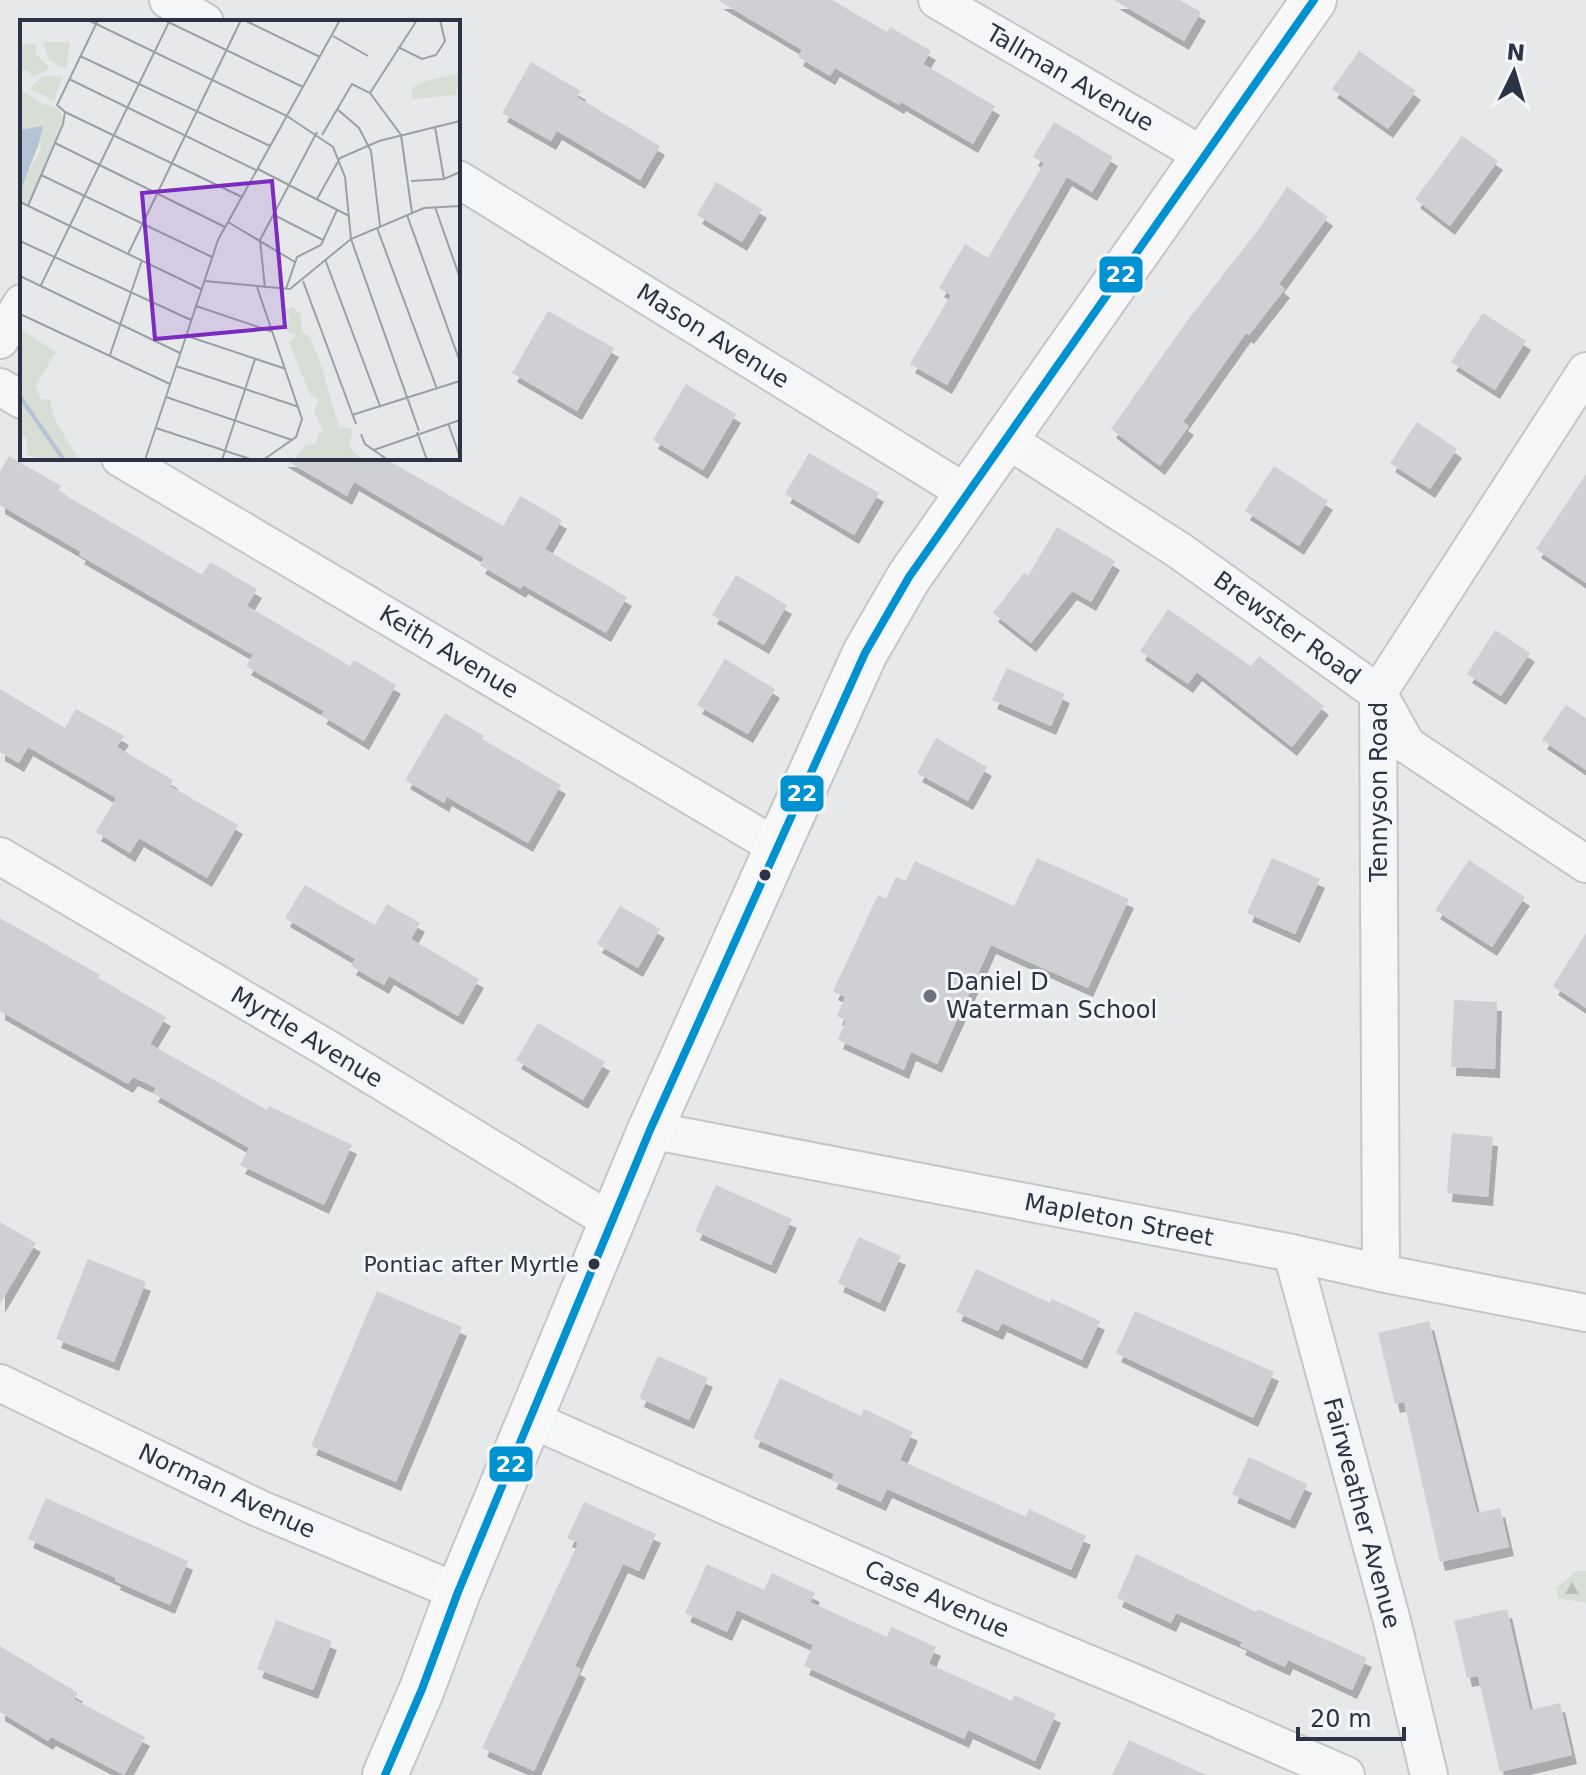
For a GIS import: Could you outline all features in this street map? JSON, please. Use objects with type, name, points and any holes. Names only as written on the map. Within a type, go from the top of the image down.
[{"type":"main road","points":[[389,1774],[458,1592],[650,1130],[865,653],[909,577],[1314,0]]},
{"type":"street","name":"Tallman Avenue","points":[[937,0],[1204,156]]},
{"type":"street","name":"Mason Avenue","points":[[460,180],[968,494]]},
{"type":"street","points":[[0,340],[20,306]]},
{"type":"street","name":"Tennyson Road","points":[[1381,1273],[1378,693],[1576,408],[1586,371]]},
{"type":"street","points":[[0,387],[20,399]]},
{"type":"street","name":"Brewster Road","points":[[1006,439],[1180,551],[1378,693],[1407,745],[1586,864]]},
{"type":"street","name":"Keith Avenue","points":[[123,460],[777,847]]},
{"type":"street","name":"Myrtle Avenue","points":[[0,856],[325,1047],[612,1222]]},
{"type":"street","name":"Mapleton Street","points":[[650,1130],[1292,1253],[1586,1313]]},
{"type":"street","name":"Fairweather Avenue","points":[[1292,1253],[1392,1621],[1429,1775]]},
{"type":"street","name":"Norman Avenue","points":[[0,1383],[258,1508],[458,1592]]},
{"type":"street","name":"Case Avenue","points":[[530,1419],[974,1616],[1346,1775]]},
{"type":"green space","points":[[1577,1571],[1586,1571],[1586,1603],[1558,1598],[1556,1588]]},
{"type":"building","points":[[718,0],[832,0],[887,32],[890,27],[931,51],[923,64],[995,106],[973,144],[835,68],[830,76],[798,57],[802,50]]},
{"type":"building","points":[[1114,0],[1180,0],[1201,12],[1184,41]]},
{"type":"building","points":[[1359,51],[1416,91],[1388,129],[1332,89]]},
{"type":"building","points":[[531,62],[581,91],[577,97],[660,146],[640,180],[557,131],[551,141],[502,113]]},
{"type":"building","points":[[1054,122],[1113,157],[1092,192],[1067,177],[947,385],[910,364],[951,295],[939,288],[965,244],[988,258],[1044,163],[1033,157]]},
{"type":"building","points":[[1462,136],[1498,161],[1450,226],[1415,199]]},
{"type":"building","points":[[716,182],[762,209],[742,242],[697,215]]},
{"type":"building","points":[[1287,187],[1328,217],[1279,284],[1285,289],[1249,335],[1246,333],[1183,422],[1189,426],[1160,466],[1111,429]]},
{"type":"building","points":[[548,311],[614,348],[577,411],[512,373]]},
{"type":"building","points":[[1483,313],[1526,341],[1495,390],[1451,362]]},
{"type":"building","points":[[686,384],[736,414],[703,470],[653,440]]},
{"type":"building","points":[[1417,422],[1457,449],[1430,489],[1390,463]]},
{"type":"building","points":[[809,453],[879,493],[854,535],[785,494]]},
{"type":"building","points":[[9,456],[61,486],[58,491],[202,575],[210,562],[257,589],[247,606],[350,666],[354,660],[396,685],[364,741],[321,715],[324,711],[246,666],[253,655],[79,555],[81,552],[0,505],[0,472]]},
{"type":"building","points":[[285,460],[388,460],[503,526],[520,496],[562,520],[545,549],[627,597],[606,633],[523,585],[521,589],[480,565],[484,558],[354,482],[347,496]]},
{"type":"building","points":[[1274,466],[1328,501],[1299,546],[1245,511]]},
{"type":"building","points":[[1586,474],[1586,583],[1536,549]]},
{"type":"building","points":[[1057,527],[1115,561],[1091,602],[1072,591],[1031,643],[993,613],[1024,573],[1028,576]]},
{"type":"building","points":[[736,575],[787,605],[764,645],[712,615]]},
{"type":"building","points":[[1168,609],[1251,666],[1259,656],[1324,706],[1292,747],[1197,672],[1188,684],[1140,651]]},
{"type":"building","points":[[1495,630],[1530,653],[1501,696],[1467,674]]},
{"type":"building","points":[[725,659],[775,689],[748,734],[697,705]]},
{"type":"building","points":[[1007,668],[1065,694],[1051,726],[992,700]]},
{"type":"building","points":[[0,689],[65,728],[76,709],[124,736],[117,747],[173,780],[170,786],[238,825],[207,878],[139,838],[130,853],[96,832],[116,798],[28,747],[19,763],[0,752]]},
{"type":"building","points":[[1566,705],[1586,718],[1586,770],[1542,740]]},
{"type":"building","points":[[445,713],[484,736],[482,739],[561,785],[528,843],[447,797],[444,803],[405,780]]},
{"type":"building","points":[[936,738],[987,767],[968,801],[917,773]]},
{"type":"building","points":[[1037,858],[1129,899],[1088,988],[991,945],[937,1064],[911,1052],[904,1070],[838,1040],[846,1020],[837,1016],[845,997],[833,991],[878,895],[886,899],[896,877],[906,881],[915,861],[1014,906]]},
{"type":"building","points":[[1272,858],[1320,879],[1295,934],[1247,913]]},
{"type":"building","points":[[1469,860],[1525,897],[1492,947],[1435,910]]},
{"type":"building","points":[[305,885],[375,925],[387,904],[420,923],[411,939],[479,979],[458,1016],[389,976],[384,985],[351,966],[355,959],[285,918]]},
{"type":"building","points":[[620,906],[660,929],[638,968],[597,944]]},
{"type":"building","points":[[0,918],[166,1017],[150,1044],[267,1110],[269,1106],[352,1145],[324,1205],[240,1165],[249,1148],[153,1093],[156,1088],[133,1077],[128,1084],[0,1011]]},
{"type":"building","points":[[1586,933],[1586,1008],[1553,986]]},
{"type":"building","points":[[1454,1000],[1497,1002],[1495,1069],[1451,1067]]},
{"type":"building","points":[[538,1023],[605,1062],[583,1100],[516,1060]]},
{"type":"building","points":[[1452,1133],[1493,1137],[1488,1197],[1447,1193]]},
{"type":"building","points":[[716,1185],[792,1219],[771,1265],[695,1231]]},
{"type":"building","points":[[0,1222],[36,1243],[0,1304]]},
{"type":"building","points":[[859,1237],[901,1256],[880,1303],[838,1283]]},
{"type":"building","points":[[88,1259],[146,1282],[114,1362],[56,1339]]},
{"type":"building","points":[[976,1269],[1050,1303],[1052,1299],[1100,1321],[1082,1360],[1002,1323],[998,1331],[956,1312]]},
{"type":"building","points":[[377,1291],[462,1327],[396,1482],[311,1446]]},
{"type":"building","points":[[1135,1311],[1274,1372],[1253,1418],[1116,1353]]},
{"type":"building","points":[[1429,1321],[1477,1513],[1500,1508],[1509,1547],[1440,1562],[1404,1402],[1395,1404],[1378,1333]]},
{"type":"building","points":[[658,1356],[708,1378],[689,1420],[639,1398]]},
{"type":"building","points":[[780,1378],[861,1416],[864,1409],[913,1432],[900,1460],[1026,1517],[1029,1509],[1086,1536],[1071,1570],[887,1489],[881,1502],[831,1480],[834,1474],[753,1438]]},
{"type":"building","points":[[1249,1457],[1307,1484],[1290,1520],[1232,1494]]},
{"type":"building","points":[[46,1498],[188,1561],[170,1605],[28,1539]]},
{"type":"building","points":[[584,1502],[656,1534],[639,1571],[623,1564],[575,1666],[581,1669],[534,1771],[482,1748],[578,1543],[567,1538]]},
{"type":"building","points":[[1136,1554],[1256,1612],[1258,1609],[1367,1658],[1352,1690],[1288,1660],[1285,1667],[1240,1646],[1242,1642],[1176,1613],[1171,1623],[1117,1598]]},
{"type":"building","points":[[707,1564],[764,1590],[772,1573],[815,1593],[810,1602],[887,1637],[891,1627],[936,1647],[929,1664],[1012,1701],[1014,1695],[1056,1714],[1035,1761],[968,1730],[964,1739],[804,1666],[813,1645],[737,1610],[727,1632],[685,1613]]},
{"type":"building","points":[[1507,1609],[1530,1710],[1560,1703],[1572,1755],[1500,1772],[1478,1676],[1467,1678],[1454,1621]]},
{"type":"building","points":[[276,1620],[332,1641],[313,1690],[257,1669]]},
{"type":"building","points":[[0,1646],[78,1693],[74,1699],[145,1737],[124,1775],[51,1737],[48,1741],[0,1712]]},
{"type":"building","points":[[1129,1740],[1206,1775],[1112,1775]]},
{"type":"transit line","name":"22","points":[[385,1775],[650,1130],[865,653],[909,577],[1314,0]]},
{"type":"place","name":"Daniel D Waterman School","points":[[930,996]]},
{"type":"place","name":"Pontiac after Myrtle","points":[[594,1264]]}]
